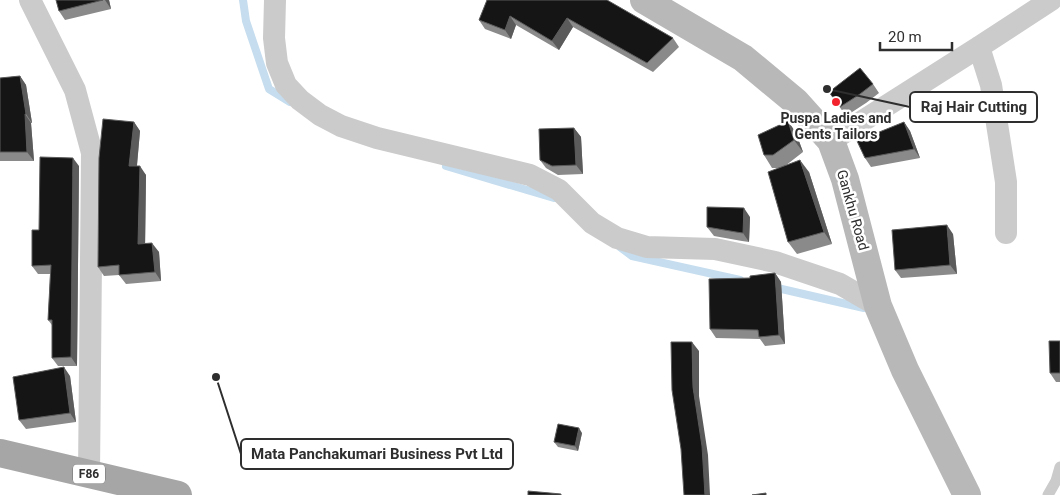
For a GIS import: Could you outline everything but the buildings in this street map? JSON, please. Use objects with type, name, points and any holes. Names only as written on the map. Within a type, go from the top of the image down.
[{"type":"main road","name":"Gankhu Road","points":[[644,0],[743,58],[796,102],[831,141],[845,178],[878,306],[905,370],[967,495]]},
{"type":"main road","name":"F86","points":[[0,453],[178,495]]},
{"type":"street","points":[[30,0],[75,90],[92,153],[88,474]]},
{"type":"street","points":[[275,0],[274,38],[277,63],[286,85],[306,105],[341,126],[377,138],[530,175],[559,190],[592,223],[617,238],[647,247],[715,249],[776,262],[840,284],[878,306]]},
{"type":"street","points":[[831,141],[1051,0]]},
{"type":"street","points":[[979,47],[991,85],[1006,182],[1006,232]]},
{"type":"lane","points":[[1048,495],[1056,481],[1060,466]]},
{"type":"waterway","points":[[243,0],[246,21],[269,89],[290,102]]},
{"type":"waterway","points":[[446,166],[554,198]]},
{"type":"waterway","points":[[620,247],[632,256],[740,280]]},
{"type":"waterway","points":[[773,287],[864,308]]},
{"type":"place","name":"Raj Hair Cutting","points":[[827,89]]},
{"type":"place","name":"Puspa Ladies and Gents Tailors","points":[[836,102]]},
{"type":"place","name":"Mata Panchakumari Business Pvt Ltd","points":[[216,377]]}]
